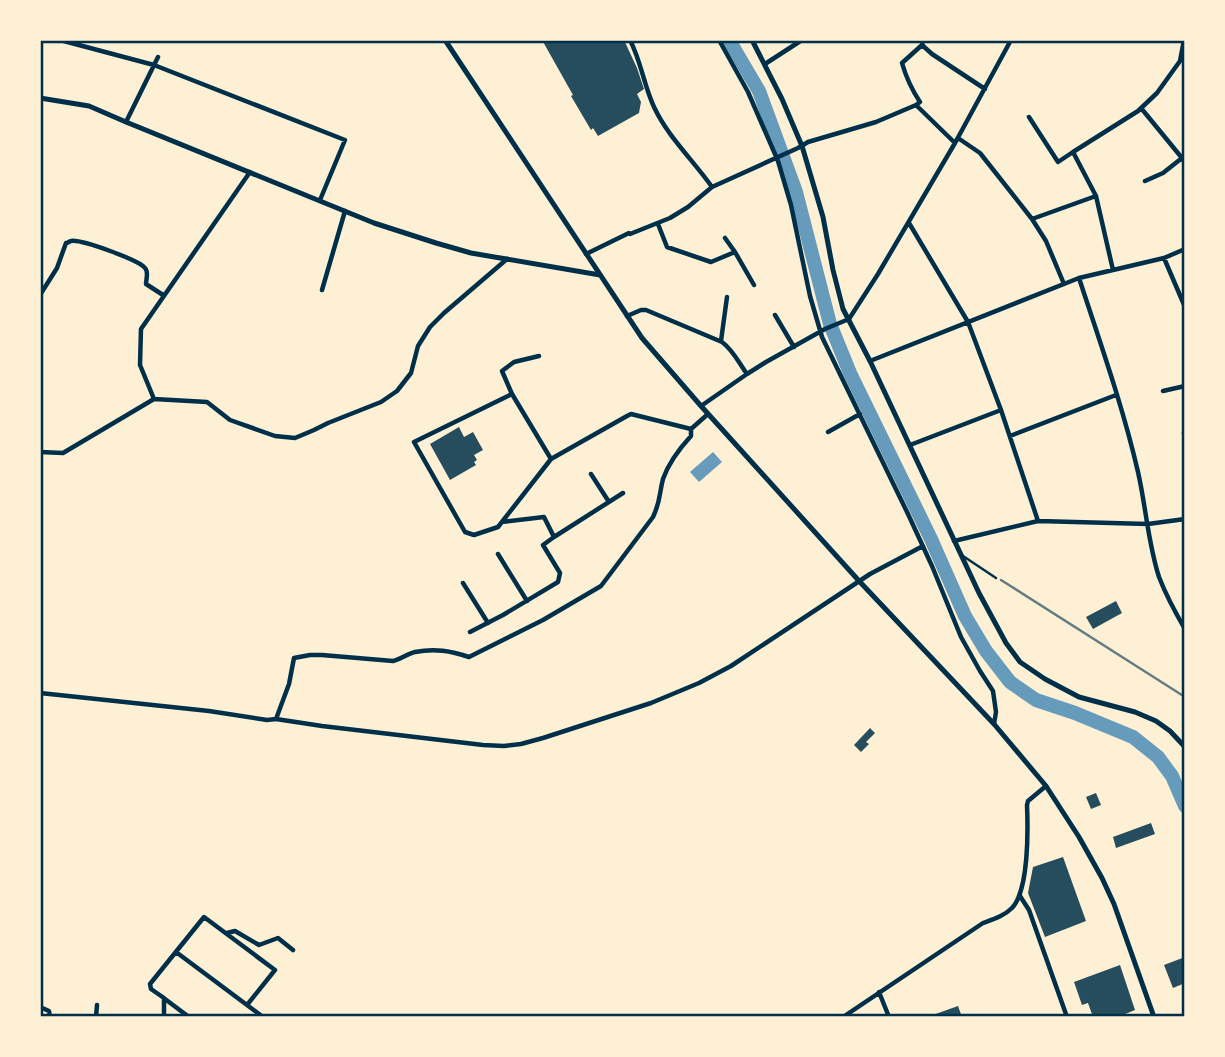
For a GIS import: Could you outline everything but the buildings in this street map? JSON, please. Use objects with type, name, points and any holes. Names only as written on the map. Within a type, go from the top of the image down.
[{"type":"street","points":[[60,40],[154,65],[345,140],[320,200]]},
{"type":"street","points":[[445,40],[627,316],[655,354],[860,582],[994,724],[1046,786],[1102,878],[1114,904],[1154,1017]]},
{"type":"street","points":[[630,40],[654,107],[677,144],[712,187]]},
{"type":"street","points":[[719,40],[748,92],[776,157],[790,205],[810,296],[843,382],[923,546],[961,637],[993,691],[996,712],[994,724]]},
{"type":"street","points":[[752,40],[782,99],[800,147],[822,218],[839,298],[960,554],[1006,643],[1020,662],[1045,680],[1079,697],[1135,712],[1156,721],[1185,747]]},
{"type":"street","points":[[765,64],[802,40]]},
{"type":"street","points":[[701,406],[747,374],[849,319],[957,140],[1011,40]]},
{"type":"street","points":[[1030,117],[1058,162],[1141,108],[1157,93],[1180,61],[1184,40]]},
{"type":"street","points":[[586,254],[629,233],[658,224],[688,207],[712,187],[808,142],[876,122],[916,105],[920,102],[910,86],[902,63],[923,43],[932,54],[985,89]]},
{"type":"street","points":[[126,122],[158,57]]},
{"type":"street","points":[[1180,61],[1185,66]]},
{"type":"street","points":[[40,97],[89,106],[374,223],[436,243],[471,253],[600,275]]},
{"type":"street","points":[[916,105],[957,140],[979,153],[1046,241],[1064,284]]},
{"type":"street","points":[[1141,108],[1184,161],[1144,181]]},
{"type":"street","points":[[1073,152],[1096,196],[1113,270]]},
{"type":"street","points":[[154,399],[140,365],[141,329],[250,172]]},
{"type":"street","points":[[1031,219],[1096,196]]},
{"type":"street","points":[[322,290],[345,211]]},
{"type":"street","points":[[908,223],[968,322],[1038,521]]},
{"type":"street","points":[[658,224],[667,247],[711,262],[735,252]]},
{"type":"street","points":[[725,238],[754,285]]},
{"type":"street","points":[[40,295],[57,268],[66,243],[73,241],[136,261],[147,271],[146,284],[163,295]]},
{"type":"street","points":[[870,361],[1079,278],[1164,258],[1185,249]]},
{"type":"street","points":[[1164,258],[1185,307]]},
{"type":"street","points":[[40,452],[63,453],[154,399],[206,402],[230,420],[275,436],[295,438],[381,402],[397,391],[411,373],[418,346],[430,327],[507,259]]},
{"type":"street","points":[[1079,278],[1138,471],[1159,575],[1173,610],[1185,629]]},
{"type":"street","points":[[721,341],[727,297]]},
{"type":"street","points":[[627,316],[646,310],[721,341],[730,348],[747,374]]},
{"type":"street","points":[[775,315],[794,347]]},
{"type":"street","points":[[539,356],[514,362],[502,371],[512,394],[551,459]]},
{"type":"street","points":[[1163,391],[1185,386]]},
{"type":"street","points":[[512,394],[414,442],[465,531],[474,535],[498,527],[551,459],[631,414],[691,429]]},
{"type":"street","points":[[1010,436],[1116,395]]},
{"type":"street","points":[[910,446],[1001,410]]},
{"type":"street","points":[[276,719],[289,684],[293,658],[310,655],[393,661],[413,653],[439,650],[468,657],[542,620],[601,586],[653,517],[659,505],[663,479],[675,453],[691,436],[691,429],[708,414]]},
{"type":"street","points":[[828,432],[860,414]]},
{"type":"street","points":[[591,474],[609,502]]},
{"type":"street","points":[[470,632],[558,582],[560,573],[543,545],[623,493]]},
{"type":"street","points":[[501,522],[544,517],[554,537]]},
{"type":"street","points":[[954,541],[1038,521],[1148,524],[1185,519]]},
{"type":"street","points":[[40,693],[483,745],[521,744],[651,702],[699,683],[731,666],[870,574],[923,546]]},
{"type":"street","points":[[498,554],[527,601]]},
{"type":"street","points":[[960,554],[996,578]]},
{"type":"street","points":[[463,583],[488,623]]},
{"type":"street","points":[[843,1017],[983,923],[1003,915],[1015,905],[1027,849],[1028,801],[1046,786]]},
{"type":"street","points":[[1019,895],[1029,910],[1067,1017]]},
{"type":"street","points":[[188,1017],[151,989],[150,984],[204,917],[275,970],[247,1005]]},
{"type":"street","points":[[225,933],[235,931],[259,945],[278,938],[293,950]]},
{"type":"street","points":[[176,952],[262,1017]]},
{"type":"street","points":[[879,992],[889,1017]]},
{"type":"street","points":[[163,1017],[164,998]]},
{"type":"street","points":[[96,1017],[97,1006]]},
{"type":"street","points":[[40,1007],[49,1011],[50,1017]]},
{"type":"water","points":[[713,452],[722,462],[699,482],[690,472]]},
{"type":"waterway","points":[[729,40],[759,91],[796,192],[830,324],[850,373],[931,539],[965,616],[986,651],[1010,682],[1036,700],[1133,737],[1158,757],[1172,776],[1185,806]]},
{"type":"railway","points":[[1001,580],[1185,697]]}]
